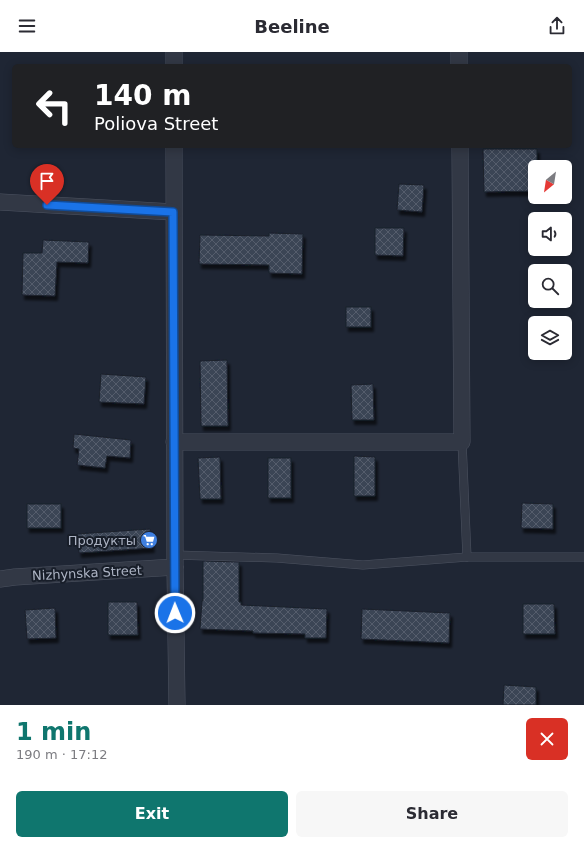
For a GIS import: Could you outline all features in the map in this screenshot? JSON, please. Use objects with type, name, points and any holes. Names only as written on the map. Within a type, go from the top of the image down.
[{"type":"street","points":[[174,52],[174,64]]},
{"type":"street","points":[[459,52],[459,64]]},
{"type":"street","points":[[174,148],[174,442],[177,705]]},
{"type":"street","points":[[174,442],[462,442],[460,148]]},
{"type":"street","points":[[0,202],[173,212]]},
{"type":"street","name":"Nizhynska Street","points":[[0,579],[175,561]]},
{"type":"lane","points":[[462,442],[468,557]]},
{"type":"lane","points":[[175,561],[277,558],[363,565],[468,557],[584,557]]},
{"type":"building","points":[[483,149],[537,149],[537,160],[528,160],[528,191],[484,192]]},
{"type":"building","points":[[399,184],[424,185],[422,212],[397,210]]},
{"type":"building","points":[[375,228],[404,228],[403,256],[375,255]]},
{"type":"building","points":[[269,233],[303,234],[302,274],[269,273],[269,265],[199,264],[200,235],[269,236]]},
{"type":"building","points":[[43,240],[89,242],[88,263],[57,262],[55,296],[22,295],[23,253],[42,253]]},
{"type":"building","points":[[346,307],[371,307],[371,327],[346,327]]},
{"type":"building","points":[[227,360],[228,426],[201,426],[200,361]]},
{"type":"building","points":[[101,374],[146,377],[144,404],[99,402]]},
{"type":"building","points":[[373,384],[374,420],[352,420],[351,385]]},
{"type":"building","points":[[74,434],[131,440],[130,458],[107,456],[105,468],[77,465],[79,449],[73,448]]},
{"type":"building","points":[[354,456],[375,457],[375,496],[354,496]]},
{"type":"building","points":[[220,457],[221,499],[200,499],[198,458]]},
{"type":"building","points":[[268,458],[291,458],[291,498],[268,498]]},
{"type":"building","points":[[522,503],[553,504],[553,529],[521,528]]},
{"type":"building","points":[[27,504],[61,504],[61,528],[27,528]]},
{"type":"building","points":[[150,529],[152,548],[79,553],[77,534]]},
{"type":"building","points":[[203,561],[239,562],[239,602],[241,602],[241,605],[327,609],[326,638],[305,638],[305,634],[253,633],[253,631],[200,629],[203,601]]},
{"type":"building","points":[[108,602],[137,602],[138,635],[108,635]]},
{"type":"building","points":[[523,604],[554,604],[555,634],[523,634]]},
{"type":"building","points":[[55,608],[56,638],[27,639],[25,610]]},
{"type":"building","points":[[362,609],[450,613],[449,643],[361,639]]},
{"type":"building","points":[[504,685],[536,687],[536,705],[503,705]]},
{"type":"place","name":"Продукты","points":[[149,540]]},
{"type":"route","points":[[47,205],[173,212],[175,613]]}]
